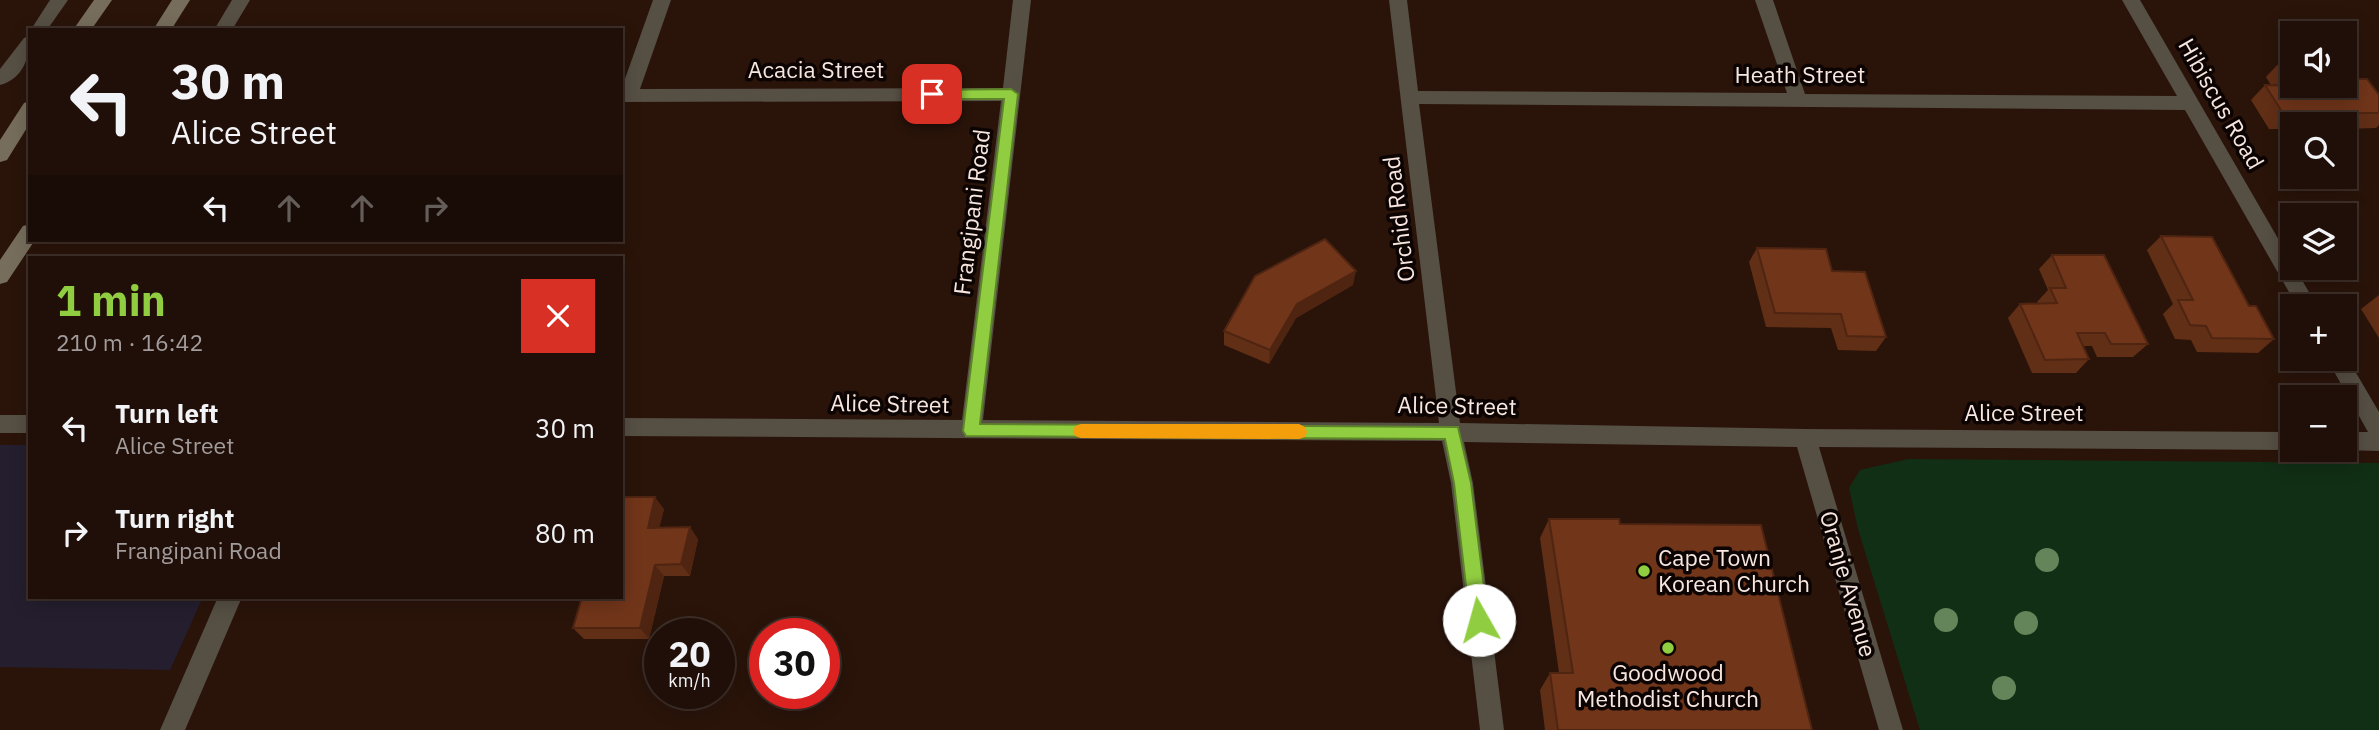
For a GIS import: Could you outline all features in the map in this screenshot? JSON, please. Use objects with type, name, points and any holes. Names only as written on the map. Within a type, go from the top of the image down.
[{"type":"main road","points":[[83,28],[103,0]]},
{"type":"main road","points":[[163,28],[181,0]]},
{"type":"main road","points":[[0,155],[28,111]]},
{"type":"main road","points":[[0,276],[28,234]]},
{"type":"street","points":[[39,28],[59,0]]},
{"type":"street","points":[[224,28],[241,0]]},
{"type":"street","points":[[625,96],[662,0]]},
{"type":"street","name":"Frangipani Road","points":[[971,431],[1022,0]]},
{"type":"street","name":"Orchid Road","points":[[1398,0],[1446,406],[1462,483],[1492,730]]},
{"type":"street","points":[[1764,0],[1798,99]]},
{"type":"street","name":"Hibiscus Road","points":[[2131,0],[2300,294]]},
{"type":"street","points":[[0,79],[28,45]]},
{"type":"street","name":"Acacia Street","points":[[625,96],[1011,94]]},
{"type":"street","name":"Heath Street","points":[[1410,97],[2190,103]]},
{"type":"street","points":[[2344,371],[2379,432]]},
{"type":"street","points":[[0,424],[28,424]]},
{"type":"street","name":"Alice Street","points":[[623,427],[2280,441]]},
{"type":"street","name":"Oranje Avenue","points":[[1805,438],[1891,730]]},
{"type":"street","points":[[2357,441],[2379,442]]},
{"type":"street","points":[[172,730],[229,599]]},
{"type":"shaded area","points":[[0,445],[28,445],[28,599],[202,599],[170,670],[0,667]]},
{"type":"green space","points":[[1908,459],[2379,463],[2379,730],[1920,730],[1858,529],[1849,488],[1860,470]]},
{"type":"building","points":[[2357,79],[2367,79],[2379,95],[2379,113],[2282,112],[2265,85],[2280,85],[2280,98],[2357,98]]},
{"type":"building","points":[[2161,236],[2212,237],[2249,306],[2256,306],[2274,339],[2212,338],[2206,326],[2190,325],[2178,300],[2193,300]]},
{"type":"building","points":[[1325,239],[1356,271],[1297,304],[1270,350],[1224,331],[1255,276]]},
{"type":"building","points":[[1757,248],[1826,249],[1832,271],[1865,272],[1886,337],[1847,336],[1841,314],[1775,313]]},
{"type":"building","points":[[2052,255],[2104,255],[2148,344],[2111,344],[2105,333],[2077,333],[2089,359],[2045,360],[2020,304],[2057,303],[2050,288],[2066,288]]},
{"type":"building","points":[[623,497],[655,497],[648,528],[690,527],[681,564],[655,565],[640,628],[573,628],[581,599],[623,599]]},
{"type":"building","points":[[1549,519],[1619,519],[1620,524],[1761,525],[1812,730],[1558,730],[1550,673],[1573,673]]},
{"type":"slow traffic","points":[[1081,431],[1299,432]]},
{"type":"place","name":"Cape Town Korean Church","points":[[1644,571]]},
{"type":"place","name":"Goodwood Methodist Church","points":[[1668,648]]},
{"type":"route","points":[[932,94],[1011,94],[971,431],[1452,432],[1462,483],[1479,620]]}]
